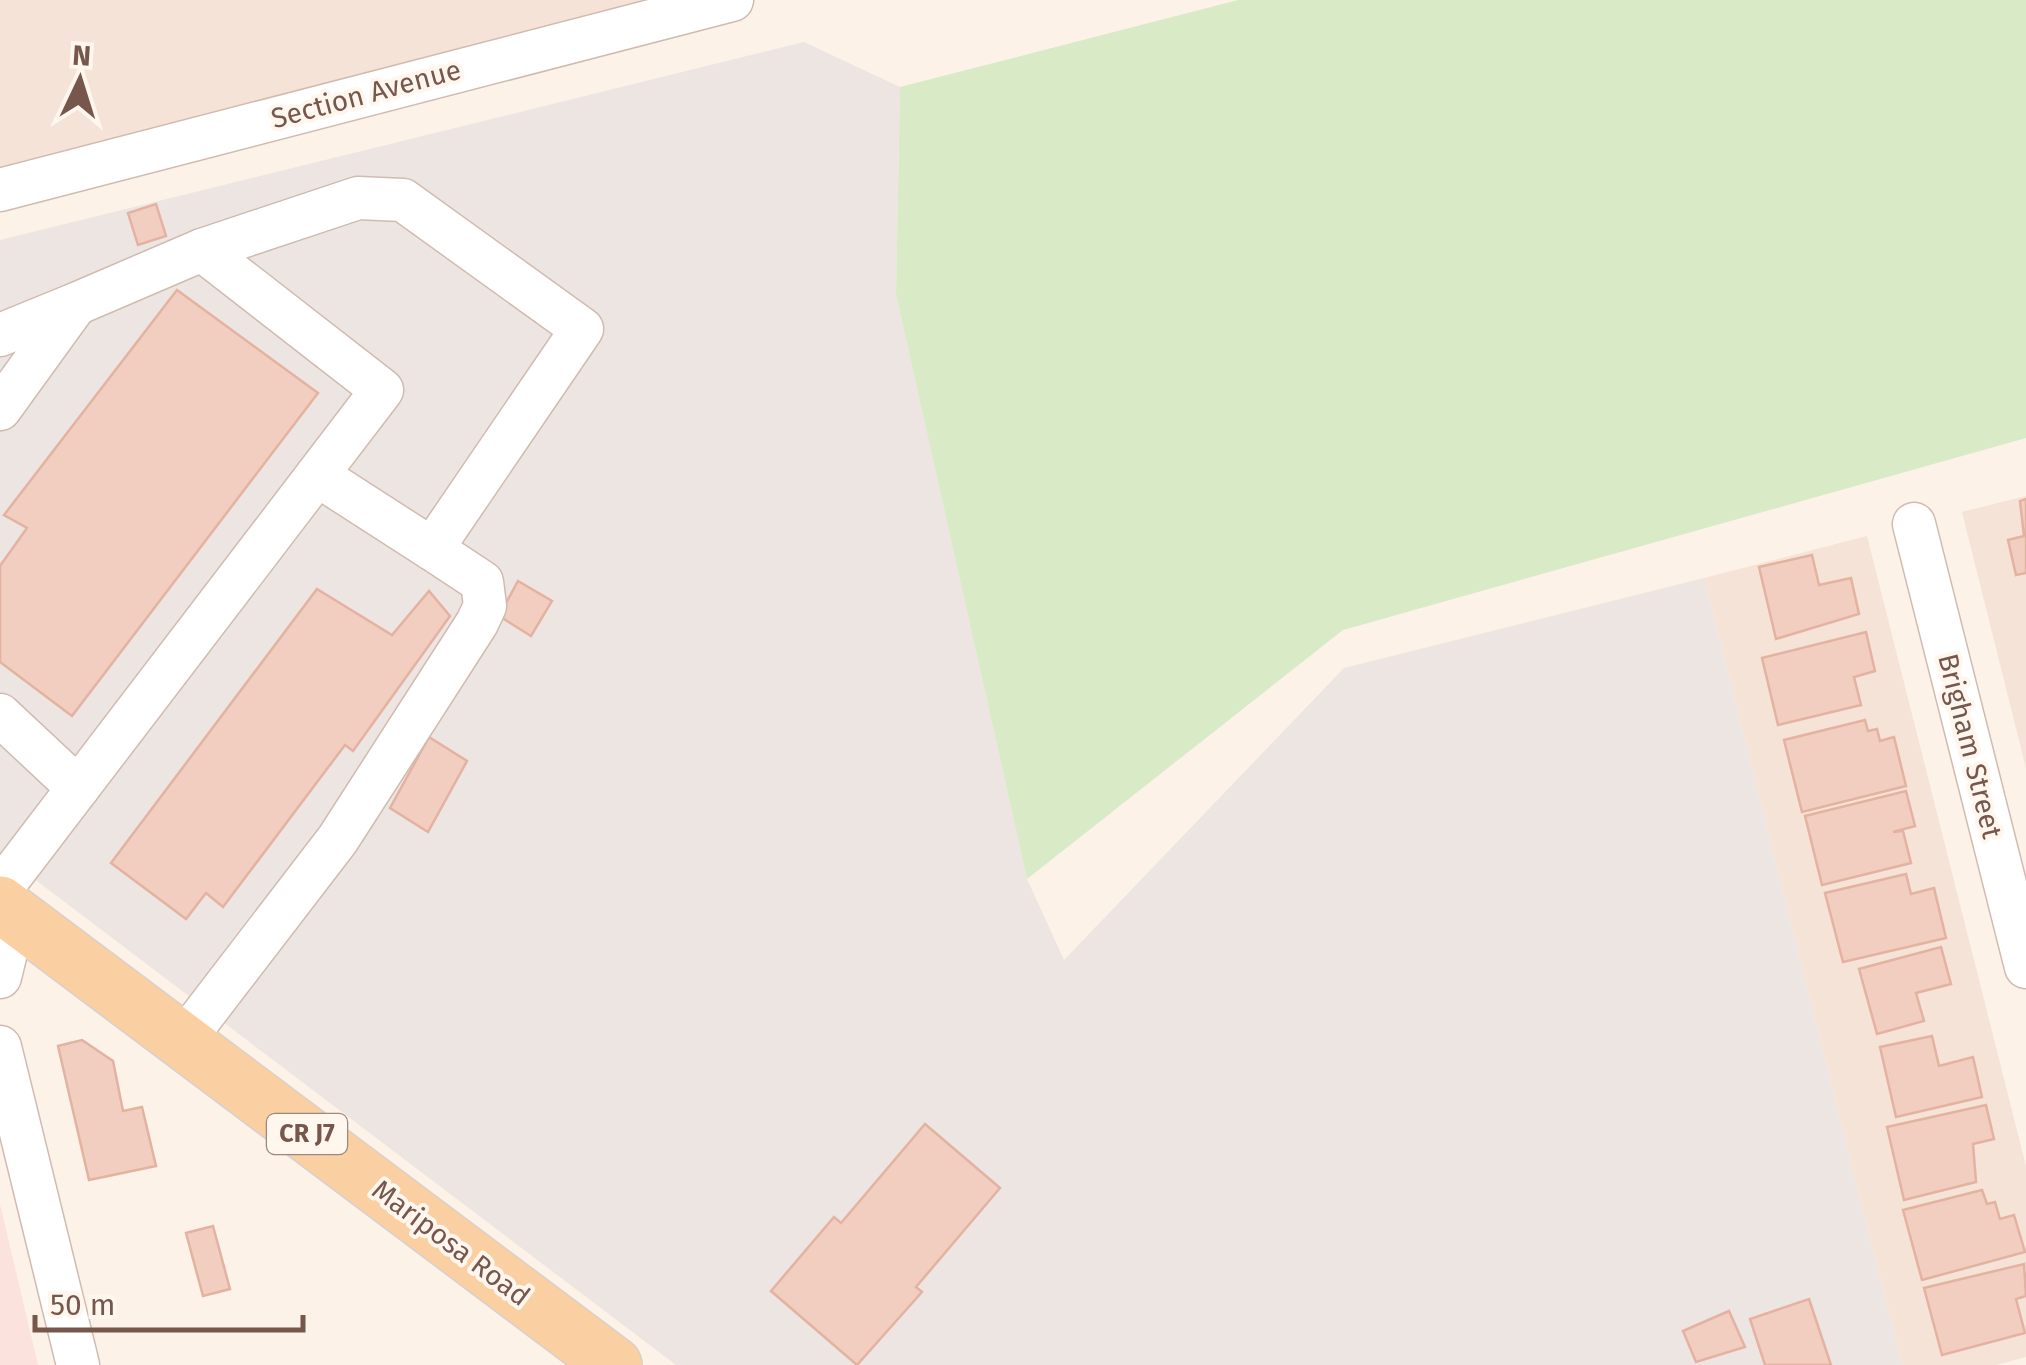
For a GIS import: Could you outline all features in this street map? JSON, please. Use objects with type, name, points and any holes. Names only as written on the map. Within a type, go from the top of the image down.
[{"type":"main road","name":"Mariposa Road","points":[[5,903],[614,1365]]},
{"type":"street","name":"Section Avenue","points":[[0,190],[732,0]]},
{"type":"street","points":[[0,336],[202,250],[358,198],[403,200],[582,328],[432,549]]},
{"type":"street","points":[[0,977],[5,903],[78,788],[382,390],[202,250]]},
{"type":"street","points":[[0,408],[76,304]]},
{"type":"street","points":[[183,1041],[338,839],[485,606],[482,582],[317,475]]},
{"type":"street","name":"Brigham Street","points":[[1914,524],[2026,967]]},
{"type":"street","points":[[0,715],[78,788]]},
{"type":"street","points":[[0,1047],[78,1365]]},
{"type":"shaded area","points":[[0,0],[679,0],[0,172]]},
{"type":"shaded area","points":[[804,42],[900,87],[896,295],[1027,879],[1064,960],[1344,668],[1704,578],[1902,1365],[676,1365],[0,853],[0,240]]},
{"type":"shaded area","points":[[2026,496],[2026,768],[1962,512]]},
{"type":"shaded area","points":[[1867,536],[2026,1166],[2026,1357],[1996,1365],[1902,1365],[1704,578]]},
{"type":"shaded area","points":[[0,1204],[38,1365],[0,1365]]},
{"type":"green space","points":[[1238,0],[2026,0],[2026,438],[1343,630],[1027,879],[896,295],[900,87]]},
{"type":"building","points":[[156,204],[166,236],[138,245],[128,213]]},
{"type":"building","points":[[177,290],[318,393],[72,716],[0,662],[0,566],[27,528],[4,515]]},
{"type":"building","points":[[2026,499],[2026,573],[2016,575],[2008,540],[2024,536],[2020,501]]},
{"type":"building","points":[[1812,555],[1819,585],[1851,578],[1859,614],[1776,639],[1759,567]]},
{"type":"building","points":[[518,581],[552,601],[531,636],[499,616]]},
{"type":"building","points":[[317,589],[392,635],[429,591],[450,616],[353,751],[345,745],[223,907],[206,893],[186,919],[111,863]]},
{"type":"building","points":[[1866,632],[1875,671],[1854,677],[1861,705],[1778,725],[1762,658]]},
{"type":"building","points":[[1865,720],[1868,731],[1877,729],[1880,741],[1894,737],[1906,786],[1802,812],[1784,740]]},
{"type":"building","points":[[429,737],[467,761],[428,832],[390,808]]},
{"type":"building","points":[[1906,791],[1915,826],[1893,832],[1903,831],[1911,863],[1822,885],[1805,816]]},
{"type":"building","points":[[1906,874],[1911,894],[1934,888],[1946,938],[1843,962],[1825,893]]},
{"type":"building","points":[[1941,947],[1951,984],[1916,993],[1924,1021],[1877,1034],[1859,969]]},
{"type":"building","points":[[1932,1036],[1939,1066],[1973,1057],[1982,1097],[1896,1117],[1880,1047]]},
{"type":"building","points":[[82,1040],[113,1061],[123,1111],[142,1107],[156,1166],[89,1180],[58,1046]]},
{"type":"building","points":[[1986,1105],[1994,1139],[1973,1144],[1976,1182],[1904,1200],[1887,1127]]},
{"type":"building","points":[[925,1124],[1000,1188],[916,1287],[922,1292],[857,1365],[771,1291],[834,1217],[841,1223]]},
{"type":"building","points":[[1982,1190],[1987,1204],[1995,1202],[2000,1219],[2014,1215],[2025,1252],[1922,1280],[1903,1210]]},
{"type":"building","points":[[213,1226],[230,1289],[203,1296],[186,1233]]},
{"type":"building","points":[[2024,1264],[2026,1296],[2016,1299],[2025,1333],[1942,1355],[1924,1288]]},
{"type":"building","points":[[1809,1299],[1831,1365],[1765,1365],[1750,1319]]},
{"type":"building","points":[[1729,1311],[1745,1347],[1696,1362],[1683,1331]]}]
